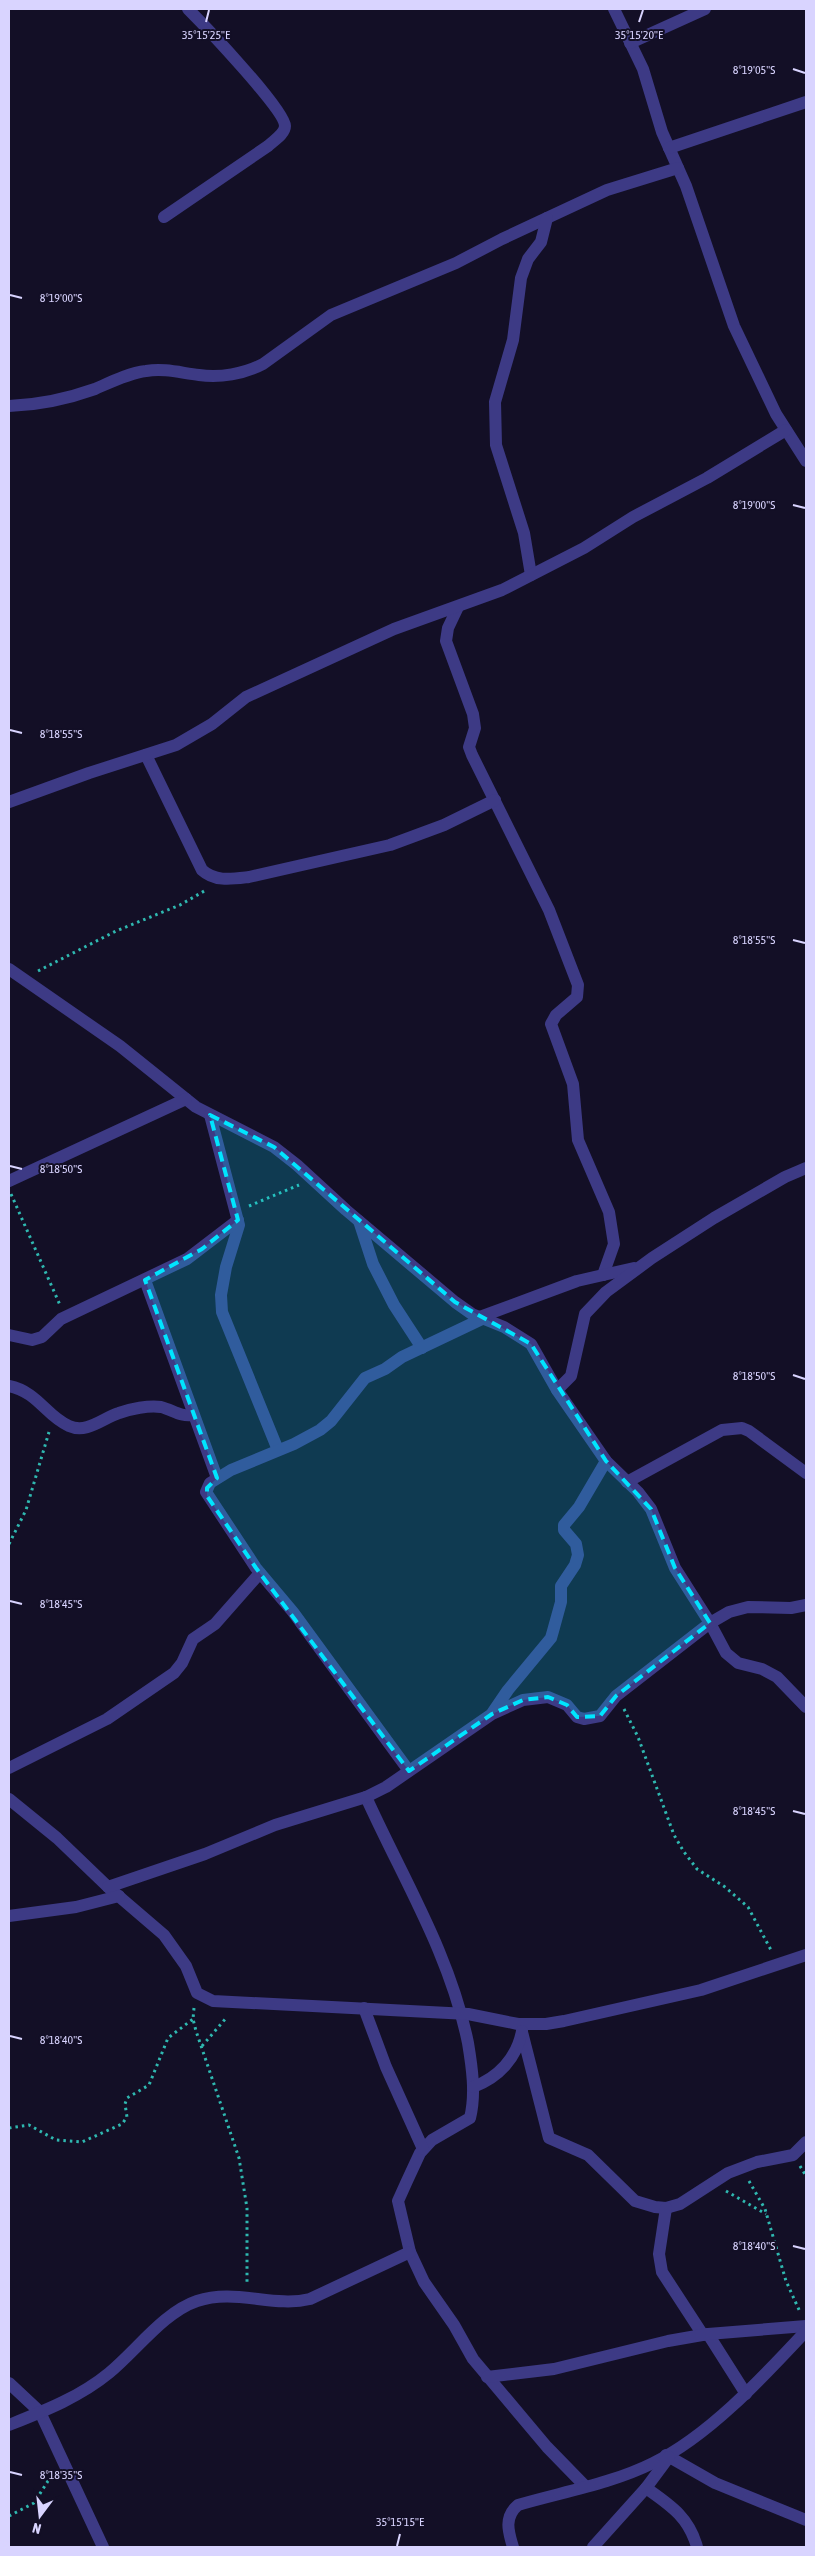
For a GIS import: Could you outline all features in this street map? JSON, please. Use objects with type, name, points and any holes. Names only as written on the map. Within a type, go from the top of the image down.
[{"type":"street","points":[[164,217],[268,146],[278,137],[285,125],[278,113],[242,68],[188,9]]},
{"type":"street","points":[[614,9],[642,69],[734,326],[776,414],[806,461]]},
{"type":"street","points":[[630,43],[705,9]]},
{"type":"street","points":[[669,148],[806,102]]},
{"type":"street","points":[[9,406],[25,406],[71,397],[145,371],[168,369],[216,376],[250,370],[263,364],[331,315],[456,263],[607,190],[678,168]]},
{"type":"street","points":[[531,574],[524,533],[496,445],[495,402],[513,340],[521,278],[528,259],[541,242],[547,218]]},
{"type":"street","points":[[9,802],[176,745],[199,733],[246,697],[304,669],[394,629],[502,590],[584,548],[633,518],[708,478],[786,430]]},
{"type":"street","points":[[458,607],[448,628],[446,641],[448,653],[474,714],[475,728],[469,747],[548,910],[578,985],[577,997],[556,1015],[551,1024],[573,1084],[578,1140],[609,1212],[614,1244],[603,1275]]},
{"type":"street","points":[[146,755],[202,870],[208,876],[226,879],[329,860],[390,845],[444,825],[495,800]]},
{"type":"street","points":[[9,969],[113,1041],[186,1099],[210,1115],[274,1148],[314,1180],[359,1221],[455,1302],[482,1318],[504,1326],[531,1344],[557,1390],[606,1461],[651,1509],[675,1568],[731,1658],[738,1663],[762,1670],[777,1677],[806,1707]]},
{"type":"street","points":[[9,1181],[186,1099]]},
{"type":"street","points":[[210,1115],[239,1225],[226,1267],[221,1295],[222,1312],[278,1450]]},
{"type":"street","points":[[557,1390],[571,1376],[585,1314],[606,1292],[639,1267],[714,1218],[785,1177],[806,1168]]},
{"type":"street","points":[[9,1335],[32,1340],[42,1337],[65,1317],[145,1280],[202,1249],[237,1216]]},
{"type":"street","points":[[359,1221],[373,1264],[394,1305],[422,1348]]},
{"type":"street","points":[[409,1771],[293,1612],[260,1573],[232,1529],[207,1496],[207,1488],[216,1478],[320,1430],[331,1421],[365,1378],[422,1348],[482,1318],[577,1281],[639,1267]]},
{"type":"street","points":[[145,1280],[216,1478]]},
{"type":"street","points":[[9,1386],[31,1395],[68,1426],[76,1428],[96,1425],[119,1413],[150,1407],[161,1407],[183,1416],[194,1415]]},
{"type":"street","points":[[627,1482],[722,1430],[733,1428],[749,1431],[806,1473]]},
{"type":"street","points":[[492,1714],[508,1690],[551,1638],[561,1602],[561,1586],[575,1565],[578,1555],[576,1544],[564,1530],[564,1525],[580,1507],[606,1461]]},
{"type":"street","points":[[9,1768],[106,1719],[174,1673],[182,1663],[193,1639],[215,1624],[260,1573]]},
{"type":"street","points":[[108,1887],[205,1854],[275,1825],[366,1797],[409,1771],[492,1714],[523,1700],[548,1697],[567,1705],[577,1717],[593,1719],[600,1716],[616,1696],[710,1623],[739,1608],[790,1608],[806,1605]]},
{"type":"street","points":[[366,1797],[440,1949],[462,2014],[472,2066],[473,2087],[470,2118],[432,2140],[423,2150],[398,2201],[410,2252],[424,2282],[486,2377],[547,2447],[585,2486]]},
{"type":"street","points":[[9,1799],[56,1838],[118,1896],[164,1935],[186,1966],[197,1993],[213,2001],[239,2004],[364,2008],[462,2014],[522,2028],[701,1990],[806,1955]]},
{"type":"street","points":[[9,1916],[76,1907],[118,1896]]},
{"type":"street","points":[[364,2008],[386,2067],[423,2150]]},
{"type":"street","points":[[473,2087],[494,2077],[505,2066],[514,2054],[522,2028]]},
{"type":"street","points":[[522,2028],[549,2138],[588,2155],[635,2201],[666,2208],[680,2204],[728,2173],[757,2162],[793,2155],[806,2142]]},
{"type":"street","points":[[666,2208],[659,2261],[662,2272],[746,2394]]},
{"type":"street","points":[[9,2426],[89,2389],[130,2356],[175,2312],[197,2301],[217,2297],[248,2297],[293,2303],[310,2299],[410,2252]]},
{"type":"street","points":[[486,2377],[554,2369],[668,2341],[706,2335],[806,2326]]},
{"type":"street","points":[[513,2547],[508,2519],[510,2511],[518,2505],[622,2476],[668,2456],[746,2394],[806,2332]]},
{"type":"street","points":[[9,2383],[40,2412],[103,2547]]},
{"type":"street","points":[[593,2547],[646,2488],[668,2456]]},
{"type":"street","points":[[668,2456],[715,2483],[806,2520]]},
{"type":"street","points":[[646,2488],[666,2502],[689,2524],[697,2547]]},
{"type":"path","points":[[23,978],[116,931],[180,905],[226,879]]},
{"type":"path","points":[[237,1216],[314,1180]]},
{"type":"path","points":[[9,1190],[65,1317]]},
{"type":"path","points":[[9,1544],[26,1510],[54,1415]]},
{"type":"path","points":[[616,1696],[638,1738],[674,1834],[684,1852],[698,1869],[725,1887],[748,1907],[778,1964]]},
{"type":"path","points":[[197,1993],[193,2019],[239,2158],[247,2208],[248,2297]]},
{"type":"path","points":[[202,2047],[239,2004]]},
{"type":"path","points":[[9,2128],[29,2124],[56,2140],[69,2143],[82,2142],[94,2138],[122,2124],[126,2117],[125,2104],[127,2098],[149,2085],[168,2038],[193,2019]]},
{"type":"path","points":[[741,2168],[766,2214],[786,2282],[806,2326]]},
{"type":"path","points":[[713,2184],[766,2214]]},
{"type":"path","points":[[9,2516],[34,2503],[48,2481],[65,2469]]},
{"type":"highlighted area","points":[[210,1115],[274,1147],[455,1302],[531,1344],[606,1461],[651,1509],[675,1568],[710,1623],[616,1696],[600,1716],[577,1717],[567,1705],[548,1697],[523,1700],[492,1714],[409,1771],[256,1568],[207,1496],[207,1488],[217,1478],[145,1280],[202,1249],[238,1220]]}]
